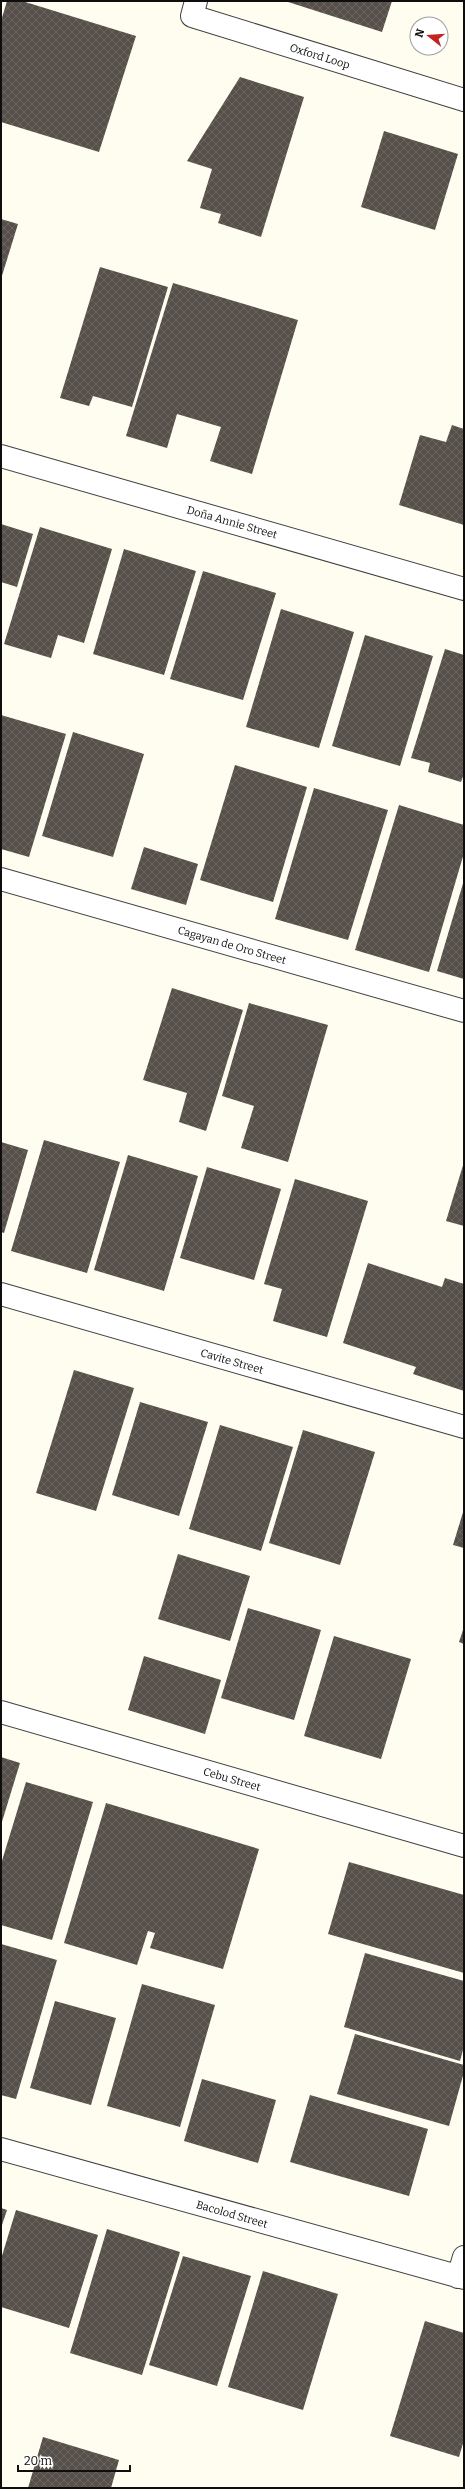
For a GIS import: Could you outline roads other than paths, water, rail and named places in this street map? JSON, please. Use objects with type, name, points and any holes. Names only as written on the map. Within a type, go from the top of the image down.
[{"type":"street","name":"Oxford Loop","points":[[196,1],[192,16],[464,100]]},
{"type":"street","name":"Doña Annie Street","points":[[1,456],[464,588]]},
{"type":"street","name":"Cagayan de Oro Street","points":[[1,879],[464,1011]]},
{"type":"street","name":"Cavite Street","points":[[1,1294],[464,1427]]},
{"type":"street","name":"Cebu Street","points":[[1,1712],[464,1846]]},
{"type":"street","name":"Bacolod Street","points":[[1,2149],[462,2271]]}]
